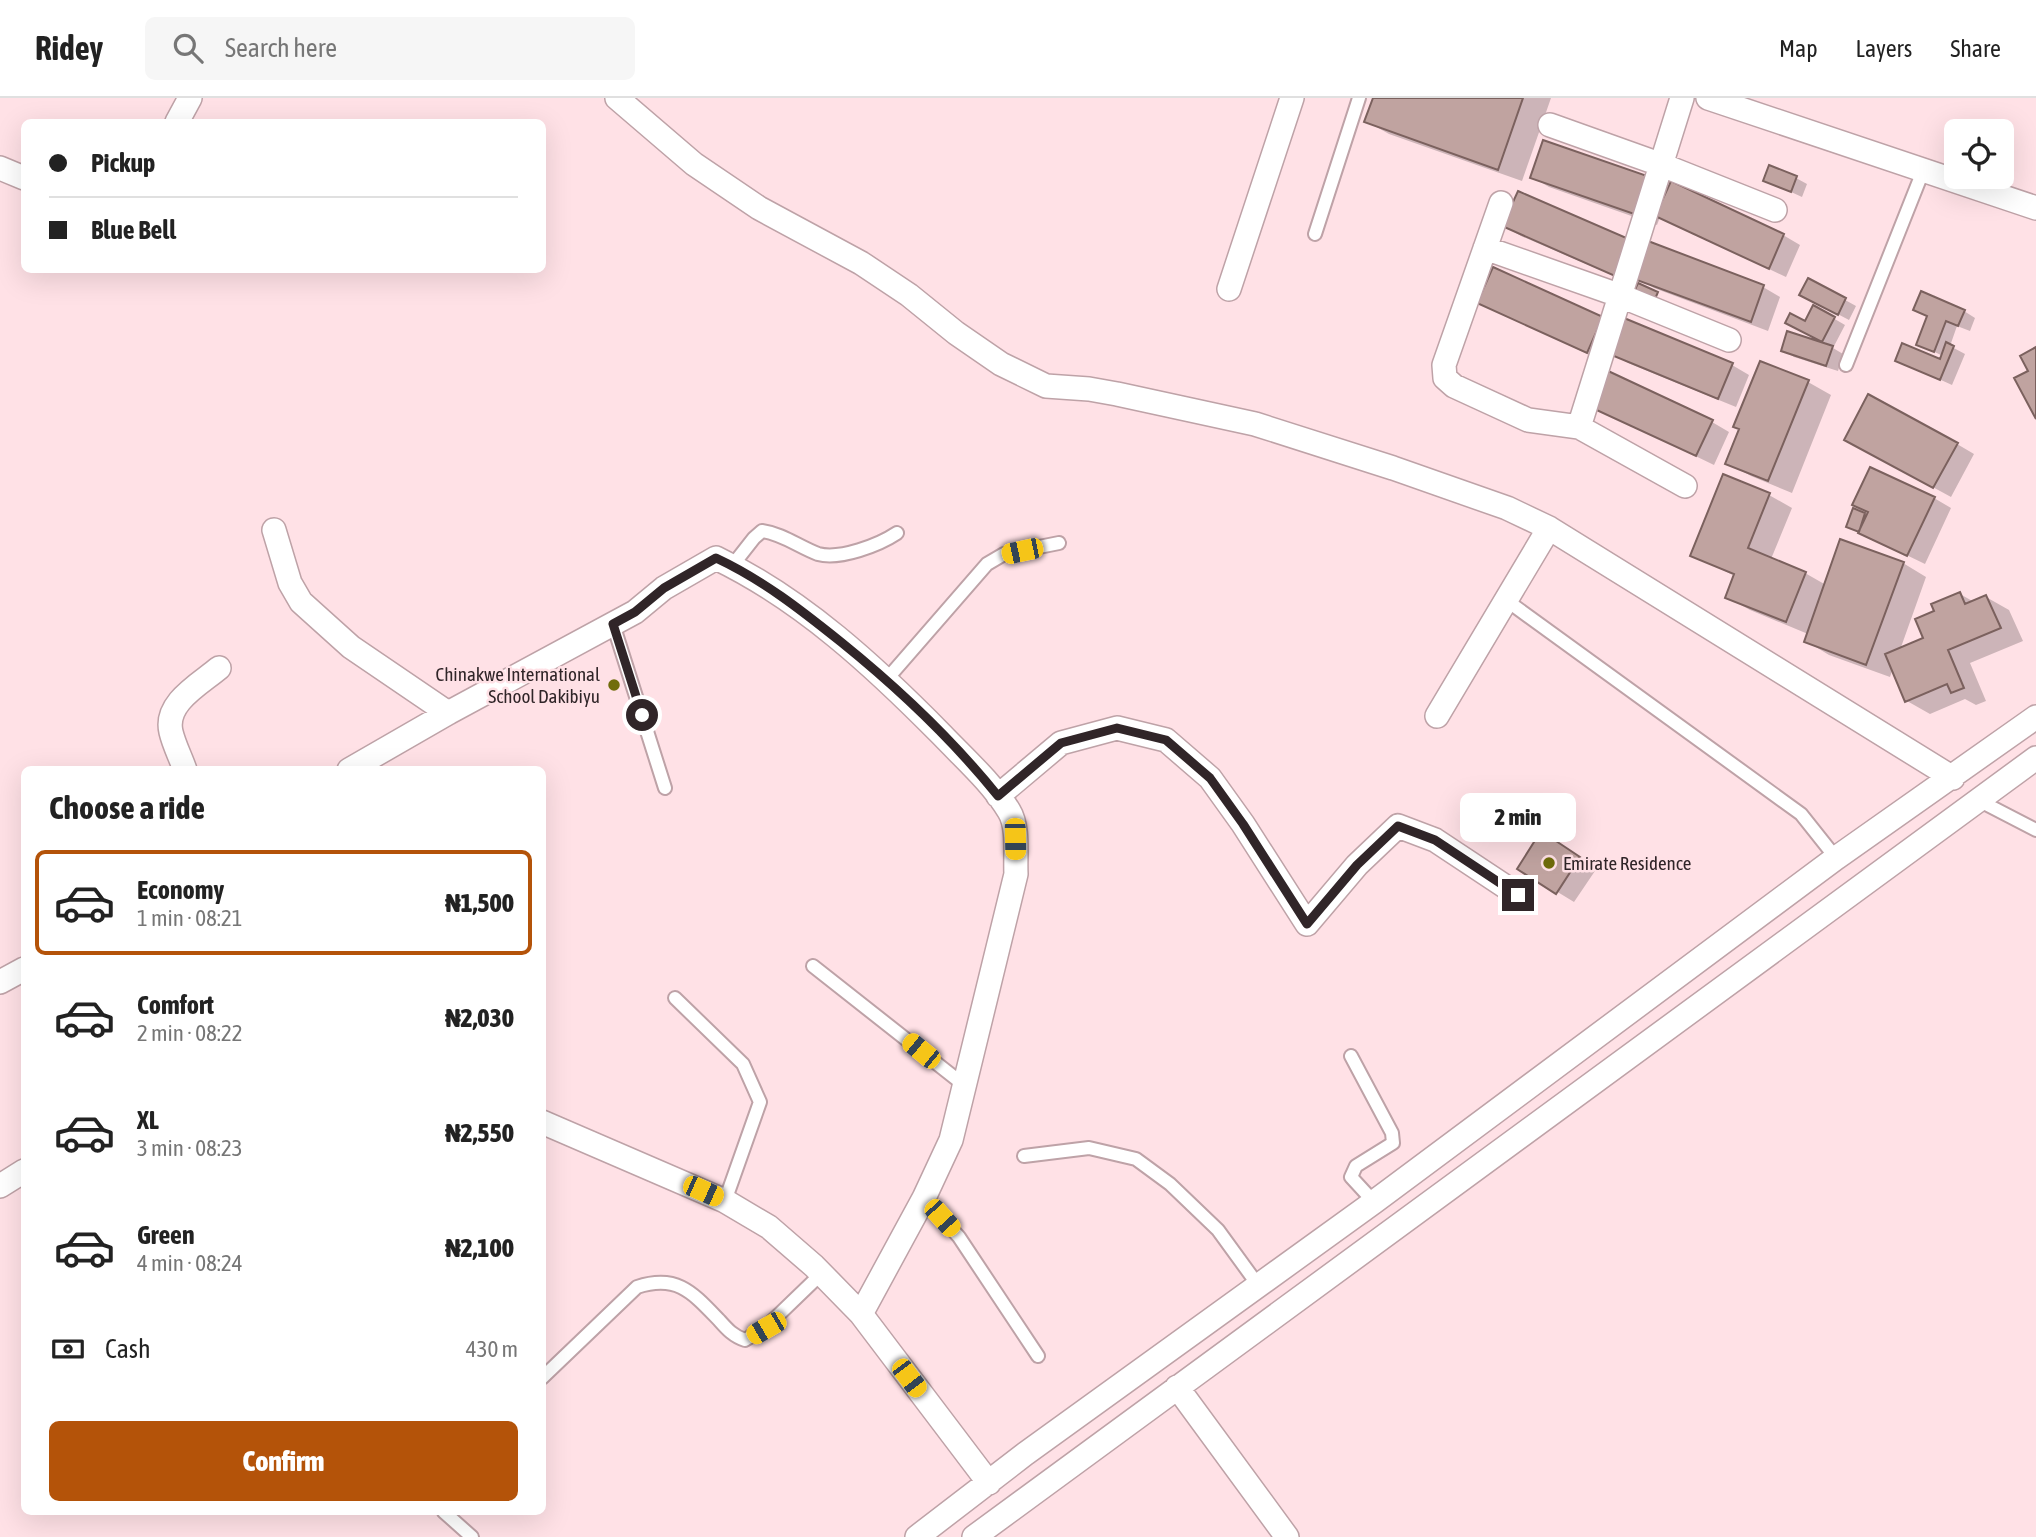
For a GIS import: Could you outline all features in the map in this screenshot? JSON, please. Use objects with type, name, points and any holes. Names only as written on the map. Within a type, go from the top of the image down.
[{"type":"street","points":[[179,119],[190,98]]},
{"type":"street","points":[[617,98],[694,164],[759,208],[861,263],[909,295],[1001,364],[1046,386],[1108,392],[1255,424],[1507,508],[1549,528],[1953,778]]},
{"type":"street","points":[[1229,289],[1292,98]]},
{"type":"street","points":[[1579,427],[1682,98]]},
{"type":"street","points":[[1708,98],[2036,208]]},
{"type":"street","points":[[1550,125],[1662,165],[1774,210]]},
{"type":"street","points":[[0,168],[21,177]]},
{"type":"street","points":[[1501,203],[1444,365],[1445,378],[1454,386],[1528,420],[1579,427],[1685,486]]},
{"type":"street","points":[[1485,248],[1621,296],[1729,340]]},
{"type":"street","points":[[1437,716],[1549,528]]},
{"type":"street","points":[[274,530],[290,583],[301,602],[351,647],[448,713]]},
{"type":"street","points":[[356,766],[635,612],[664,588],[716,558],[750,574],[792,603],[887,679],[978,771],[1011,813],[1016,874],[951,1140],[924,1198],[861,1314]]},
{"type":"street","points":[[184,766],[170,730],[172,712],[180,701],[219,668]]},
{"type":"street","points":[[917,1537],[1026,1454],[1374,1202],[1836,858],[2036,717]]},
{"type":"street","points":[[998,796],[1061,743],[1117,728],[1166,740],[1210,778],[1307,924],[1357,865],[1398,826],[1435,840],[1518,895]]},
{"type":"street","points":[[974,1537],[2036,758]]},
{"type":"street","points":[[0,982],[21,971]]},
{"type":"street","points":[[546,1124],[725,1200],[769,1227],[861,1314],[989,1483]]},
{"type":"street","points":[[0,1186],[21,1173]]},
{"type":"street","points":[[1177,1387],[1287,1537]]},
{"type":"street","points":[[1026,1454],[1047,1481]]},
{"type":"lane","points":[[1315,234],[1359,98]]},
{"type":"lane","points":[[1846,365],[1923,171]]},
{"type":"lane","points":[[732,566],[762,531],[775,533],[820,555],[864,549],[897,533]]},
{"type":"lane","points":[[887,679],[987,565],[1004,554],[1059,543]]},
{"type":"lane","points":[[1506,600],[1801,814],[1836,858]]},
{"type":"lane","points":[[613,624],[665,788]]},
{"type":"lane","points":[[1977,800],[2036,830]]},
{"type":"lane","points":[[813,966],[964,1085]]},
{"type":"lane","points":[[675,998],[743,1065],[760,1102],[725,1200]]},
{"type":"lane","points":[[1351,1056],[1392,1133],[1393,1143],[1356,1167],[1351,1177],[1374,1202]]},
{"type":"lane","points":[[1024,1156],[1089,1148],[1136,1159],[1170,1184],[1218,1230],[1258,1285]]},
{"type":"lane","points":[[924,1198],[959,1237],[1038,1356]]},
{"type":"lane","points":[[546,1374],[637,1287],[656,1281],[681,1285],[734,1337],[745,1340],[766,1328],[821,1274]]},
{"type":"lane","points":[[447,1515],[472,1537]]},
{"type":"building","points":[[1373,98],[1523,98],[1498,170],[1364,122]]},
{"type":"building","points":[[1543,140],[1653,178],[1640,216],[1530,178]]},
{"type":"building","points":[[1769,165],[1797,176],[1791,192],[1763,181]]},
{"type":"building","points":[[1671,181],[1784,234],[1769,269],[1655,216]]},
{"type":"building","points":[[1518,191],[1631,240],[1615,276],[1502,226]]},
{"type":"building","points":[[1648,241],[1764,285],[1751,322],[1634,279]]},
{"type":"building","points":[[1493,267],[1603,317],[1587,353],[1477,303]]},
{"type":"building","points":[[1808,278],[1846,298],[1838,315],[1799,295]]},
{"type":"building","points":[[1638,283],[1658,292],[1653,304],[1633,294]]},
{"type":"building","points":[[1921,291],[1965,310],[1958,326],[1946,321],[1934,352],[1916,345],[1927,316],[1913,310]]},
{"type":"building","points":[[1813,305],[1835,317],[1822,342],[1785,323],[1790,313],[1805,321]]},
{"type":"building","points":[[1624,318],[1733,363],[1718,399],[1609,354]]},
{"type":"building","points":[[1787,331],[1833,346],[1826,366],[1781,351]]},
{"type":"building","points":[[1946,342],[1954,346],[1940,380],[1895,361],[1902,343],[1940,359]]},
{"type":"building","points":[[2036,347],[2036,419],[2014,378],[2028,371],[2020,356]]},
{"type":"building","points":[[1760,361],[1809,380],[1768,481],[1725,464],[1739,429],[1733,427]]},
{"type":"building","points":[[1606,370],[1713,420],[1696,456],[1590,407]]},
{"type":"building","points":[[1868,394],[1958,443],[1933,488],[1844,440]]},
{"type":"building","points":[[1870,467],[1935,497],[1907,556],[1858,533],[1868,512],[1852,505]]},
{"type":"building","points":[[1723,474],[1770,493],[1748,548],[1806,572],[1786,622],[1725,598],[1734,574],[1690,556]]},
{"type":"building","points":[[1853,508],[1865,513],[1859,532],[1846,527]]},
{"type":"building","points":[[1840,539],[1904,562],[1866,665],[1804,642]]},
{"type":"building","points":[[1960,592],[1965,604],[1986,595],[2001,628],[1948,650],[1964,688],[1951,693],[1947,684],[1905,702],[1885,654],[1923,638],[1915,619],[1934,611],[1931,604]]},
{"type":"building","name":"Emirate Residence","points":[[1541,831],[1580,857],[1556,894],[1517,869]]},
{"type":"place","name":"Chinakwe International School Dakibiyu","points":[[614,685]]},
{"type":"place","name":"Emirate Residence","points":[[1549,863]]},
{"type":"route","points":[[642,715],[613,624],[635,612],[664,588],[716,558],[750,574],[792,603],[887,679],[978,771],[998,796],[1061,743],[1117,728],[1166,740],[1210,778],[1307,924],[1357,865],[1398,826],[1435,840],[1518,895]]}]
